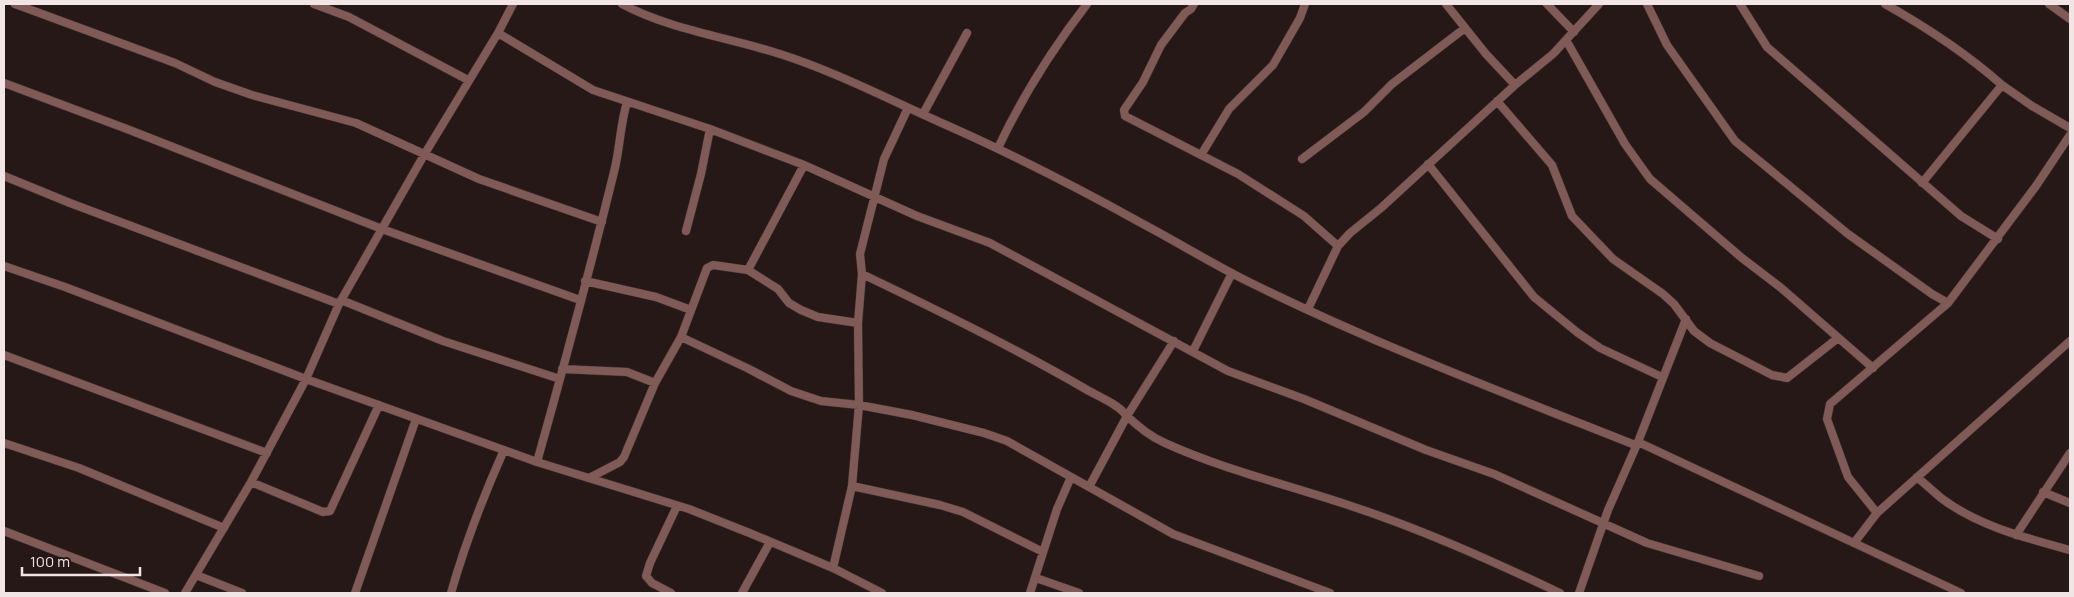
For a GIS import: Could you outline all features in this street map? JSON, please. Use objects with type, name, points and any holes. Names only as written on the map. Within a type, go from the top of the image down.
[{"type":"street","points":[[15,4],[175,63],[215,82],[252,95],[356,123],[480,179],[602,222]]},
{"type":"street","points":[[314,4],[349,17],[468,80]]},
{"type":"street","points":[[185,593],[267,453],[306,379],[340,302],[468,80],[498,33],[513,4]]},
{"type":"street","points":[[622,4],[641,14],[690,30],[741,42],[784,55],[923,114],[998,148],[1133,218],[1232,273],[1308,309],[1458,375],[1636,443],[1961,593]]},
{"type":"street","points":[[998,148],[1045,63],[1087,4]]},
{"type":"street","points":[[1194,4],[1161,45],[1143,82],[1124,112],[1126,117],[1238,174],[1304,216],[1338,246]]},
{"type":"street","points":[[1201,155],[1229,109],[1273,65],[1300,18],[1305,4]]},
{"type":"street","points":[[1446,4],[1486,54],[1515,84]]},
{"type":"street","points":[[1547,4],[1574,32]]},
{"type":"street","points":[[1308,309],[1338,246],[1350,232],[1381,208],[1515,84],[1553,54],[1599,4]]},
{"type":"street","points":[[1647,4],[1667,45],[1735,141],[1848,234],[1932,294],[1948,303]]},
{"type":"street","points":[[1740,4],[1767,47],[1961,216],[1998,239]]},
{"type":"street","points":[[1885,4],[1915,21],[2032,106],[2070,128]]},
{"type":"street","points":[[2049,4],[2070,19]]},
{"type":"street","points":[[1302,159],[1364,112],[1392,84],[1465,28]]},
{"type":"street","points":[[498,33],[593,90],[710,129],[804,165],[874,198],[990,243],[1228,371],[1304,399],[1426,450],[1494,474],[1647,543],[1760,576]]},
{"type":"street","points":[[923,114],[967,33]]},
{"type":"street","points":[[1566,40],[1625,144],[1650,179],[1742,258],[1780,286],[1873,368]]},
{"type":"street","points":[[4,83],[382,229],[580,300]]},
{"type":"street","points":[[1922,183],[2002,85]]},
{"type":"street","points":[[1497,101],[1552,165],[1572,216],[1613,258],[1663,294],[1686,319],[1694,331],[1710,343],[1779,378],[1791,377],[1838,338]]},
{"type":"street","points":[[537,462],[602,222],[620,149],[620,125],[627,102]]},
{"type":"street","points":[[833,568],[852,486],[859,405],[858,323],[862,274],[860,254],[884,159],[908,108]]},
{"type":"street","points":[[686,231],[701,174],[710,129]]},
{"type":"street","points":[[1877,513],[1848,477],[1827,419],[1830,404],[1948,303],[1998,239],[2070,135]]},
{"type":"street","points":[[1428,164],[1534,296],[1600,348],[1662,377]]},
{"type":"street","points":[[748,270],[804,165]]},
{"type":"street","points":[[4,176],[70,203],[443,341],[560,379]]},
{"type":"street","points":[[4,266],[65,287],[306,379],[537,462],[677,506],[752,534],[833,568],[882,593]]},
{"type":"street","points":[[589,478],[620,462],[624,456],[655,383],[681,338],[710,266],[748,270],[778,289],[789,303],[801,310],[818,317],[858,323]]},
{"type":"street","points":[[1192,351],[1232,273]]},
{"type":"street","points":[[862,274],[922,303],[1089,391],[1125,413],[1142,430],[1165,443],[1252,474],[1347,504],[1440,539],[1560,593]]},
{"type":"street","points":[[585,281],[656,297],[691,310]]},
{"type":"street","points":[[1581,593],[1604,522],[1686,319]]},
{"type":"street","points":[[681,338],[747,368],[791,391],[821,401],[859,405],[912,415],[984,433],[1015,446],[1173,534],[1330,593]]},
{"type":"street","points":[[1854,543],[1877,513],[2070,341]]},
{"type":"street","points":[[1089,487],[1127,416],[1174,342]]},
{"type":"street","points":[[4,355],[267,453]]},
{"type":"street","points":[[562,370],[627,372],[655,383]]},
{"type":"street","points":[[251,482],[324,512],[330,511],[379,405]]},
{"type":"street","points":[[355,593],[416,418]]},
{"type":"street","points":[[4,443],[79,468],[224,528]]},
{"type":"street","points":[[451,593],[462,553],[504,450]]},
{"type":"street","points":[[2016,535],[2070,453]]},
{"type":"street","points":[[1917,477],[1942,499],[1984,523],[2016,535],[2070,550]]},
{"type":"street","points":[[1030,593],[1057,510],[1071,478]]},
{"type":"street","points":[[852,486],[940,505],[963,512],[1043,552]]},
{"type":"street","points":[[2043,492],[2070,503]]},
{"type":"street","points":[[671,593],[652,583],[646,576],[650,563],[677,506]]},
{"type":"street","points":[[4,531],[165,593]]},
{"type":"street","points":[[742,593],[770,542]]},
{"type":"street","points":[[196,575],[242,593]]},
{"type":"street","points":[[1036,578],[1079,593]]}]
